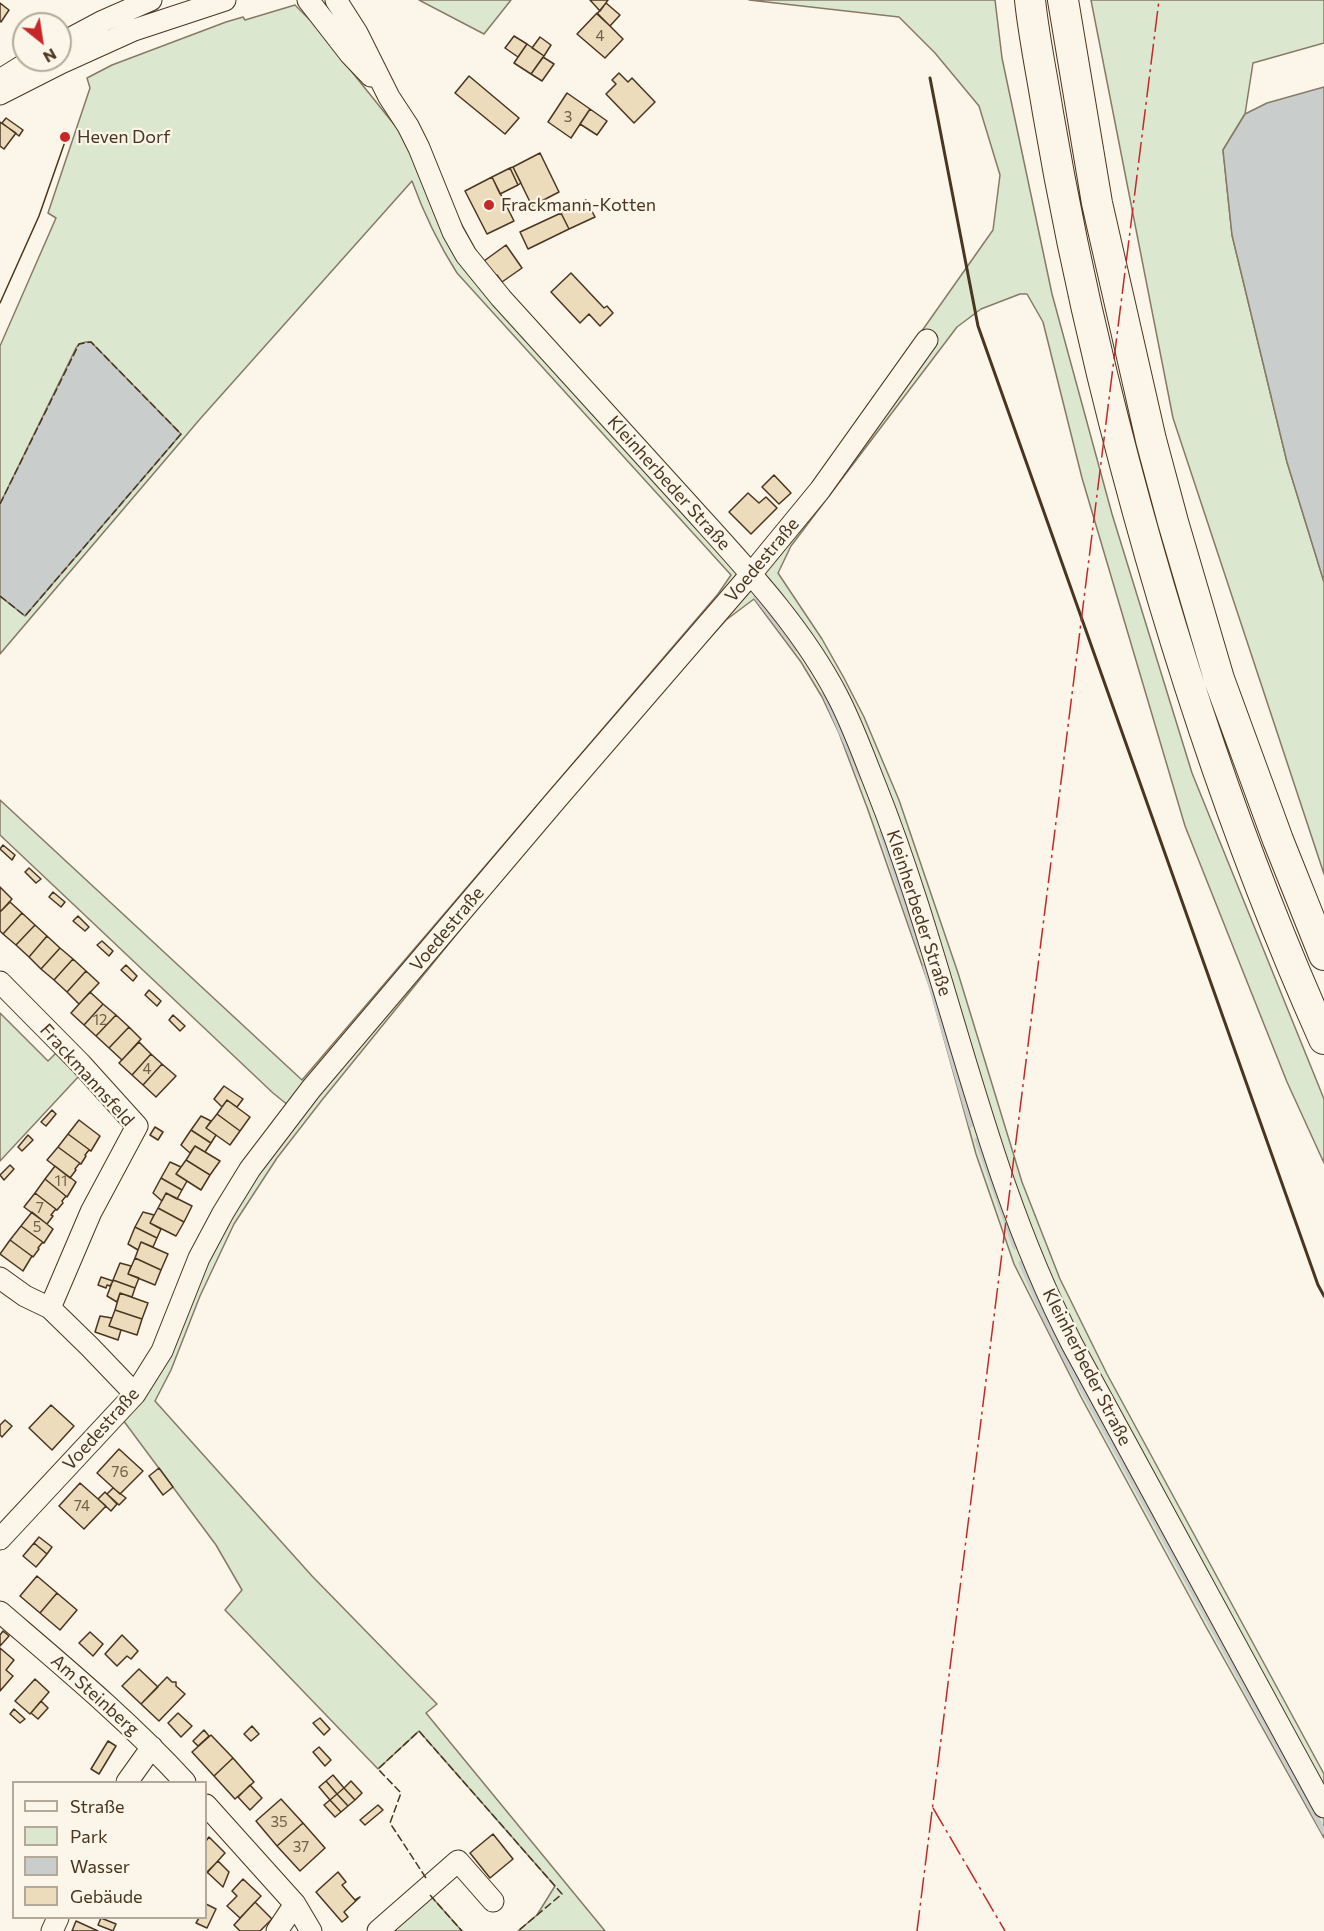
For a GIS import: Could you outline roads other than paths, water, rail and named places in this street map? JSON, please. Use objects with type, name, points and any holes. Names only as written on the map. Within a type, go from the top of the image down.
[{"type":"highway","points":[[1030,0],[1065,215],[1123,460],[1154,571],[1193,694],[1242,835],[1274,920],[1324,1039]]},
{"type":"highway","points":[[1063,0],[1097,203],[1151,440],[1170,512],[1219,679],[1278,840],[1324,955]]},
{"type":"street","points":[[72,38],[151,0]]},
{"type":"street","points":[[0,94],[134,30],[225,0]]},
{"type":"street","name":"Kleinherbeder Straße","points":[[309,0],[350,54],[389,97]]},
{"type":"street","name":"Kleinherbeder Straße","points":[[336,0],[357,33],[389,97],[408,126],[453,231],[466,255],[501,298],[751,574],[810,648],[838,697],[857,739],[903,859],[989,1140],[1029,1250],[1058,1315],[1324,1807]]},
{"type":"street","points":[[0,80],[13,72]]},
{"type":"street","name":"Voedestraße","points":[[0,1539],[135,1394],[162,1351],[199,1258],[223,1213],[250,1169],[280,1129],[319,1080],[820,490],[927,340]]},
{"type":"street","name":"Frackmannsfeld","points":[[0,982],[81,1064],[137,1126],[91,1212],[50,1308]]},
{"type":"street","points":[[0,1278],[26,1296],[50,1308],[135,1394]]},
{"type":"street","name":"Am Steinberg","points":[[0,1612],[105,1702],[184,1781]]},
{"type":"street","points":[[127,1781],[152,1747]]},
{"type":"street","points":[[207,1806],[295,1904],[310,1931]]},
{"type":"street","points":[[378,1931],[458,1861],[493,1901]]},
{"type":"street","points":[[277,1931],[295,1904]]},
{"type":"water","points":[[1324,87],[1324,582],[1287,462],[1232,235],[1223,150],[1245,114],[1267,103]]},
{"type":"water","points":[[91,342],[181,434],[25,616],[0,596],[0,504],[76,348],[79,344]]},
{"type":"waterway","points":[[756,597],[796,649]]},
{"type":"waterway","points":[[824,693],[861,778]]},
{"type":"waterway","points":[[881,832],[920,950]]},
{"type":"waterway","points":[[925,966],[971,1125]]},
{"type":"waterway","points":[[977,1140],[1015,1247]]},
{"type":"waterway","points":[[1021,1263],[1043,1314],[1069,1365],[1324,1832]]},
{"type":"tram line","points":[[0,303],[39,216],[68,133]]},
{"type":"place","name":"Heven Dorf","points":[[65,137]]},
{"type":"place","name":"Frackmann-Kotten","points":[[489,205]]}]
